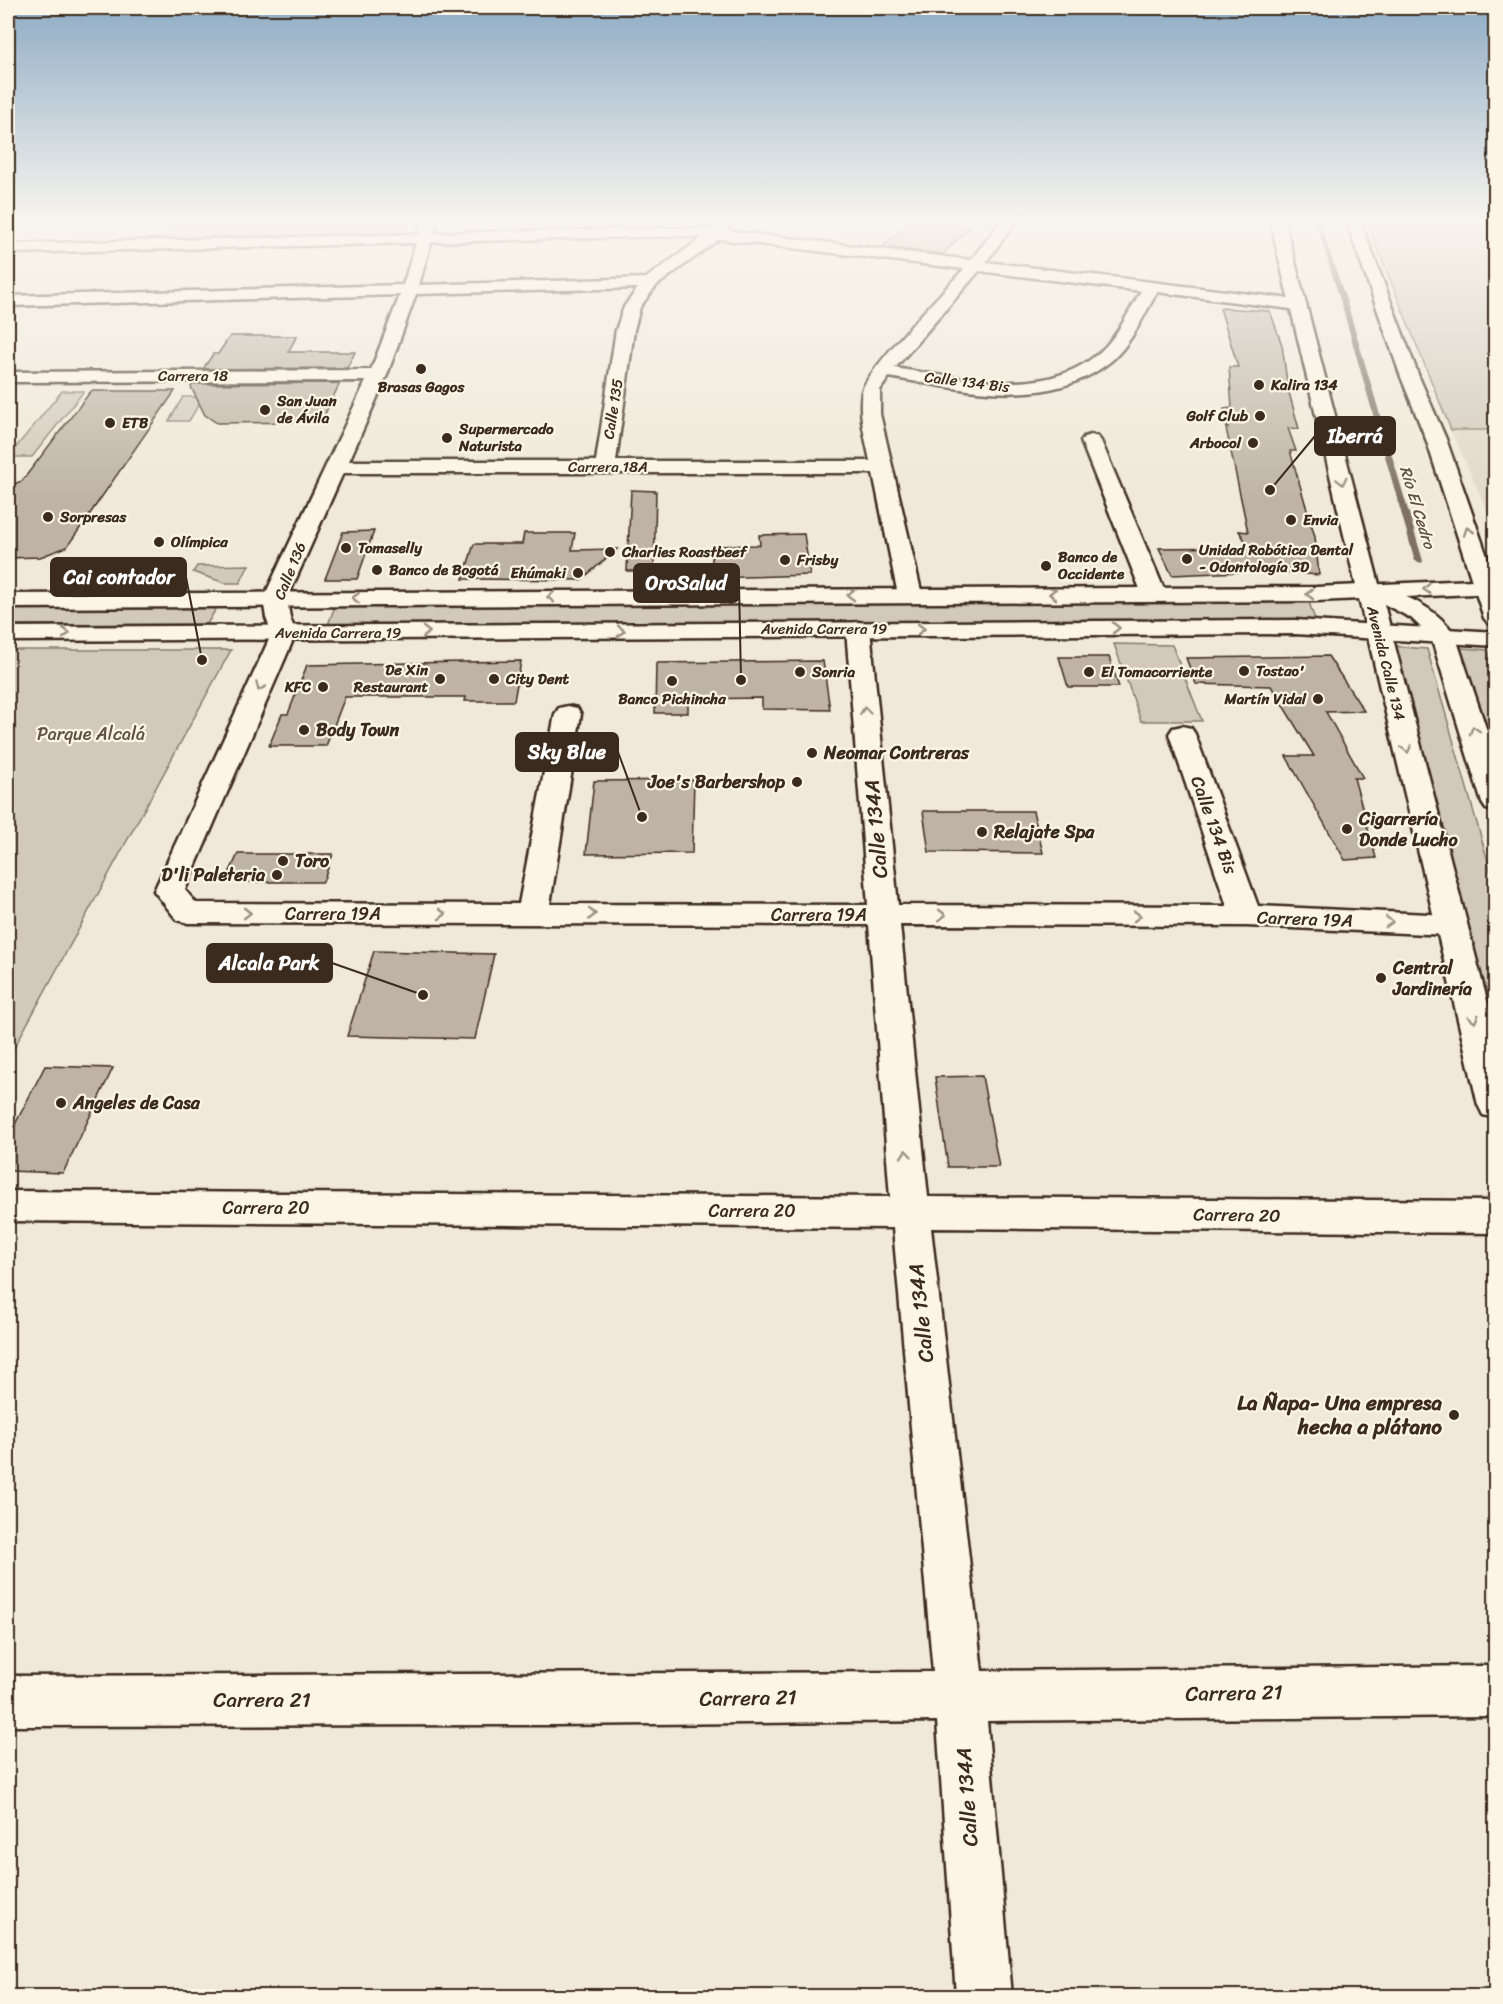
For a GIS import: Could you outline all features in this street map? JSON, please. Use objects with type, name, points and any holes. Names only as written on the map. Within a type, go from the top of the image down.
[{"type":"street","name":"Calle 136","points":[[284,633],[278,618],[275,599],[378,375],[401,314]]},
{"type":"street","name":"Calle 135","points":[[604,467],[625,330],[630,314]]},
{"type":"street","points":[[910,595],[880,467],[870,414],[871,390],[883,371],[933,314]]},
{"type":"street","name":"Calle 134 Bis","points":[[883,371],[1001,388],[1058,382],[1106,357],[1134,314]]},
{"type":"street","name":"Avenida Calle 134","points":[[1301,314],[1496,1105]]},
{"type":"street","points":[[1387,314],[1490,586],[1496,618]]},
{"type":"street","name":"Carrera 18","points":[[8,376],[378,375]]},
{"type":"street","points":[[1091,441],[1154,594]]},
{"type":"street","name":"Carrera 18A","points":[[336,467],[880,467]]},
{"type":"street","name":"Avenida Carrera 19","points":[[8,601],[1368,592],[1490,586]]},
{"type":"street","points":[[1368,592],[1413,607],[1428,618],[1443,635],[1496,803]]},
{"type":"street","name":"Avenida Carrera 19","points":[[8,634],[1294,627],[1496,639]]},
{"type":"street","name":"Calle 134A","points":[[858,629],[911,1212],[960,1695],[984,1996]]},
{"type":"street","name":"Carrera 19A","points":[[284,633],[169,891],[188,913],[1246,916],[1450,925]]},
{"type":"street","points":[[534,914],[568,714]]},
{"type":"street","name":"Calle 134 Bis","points":[[1182,734],[1246,916]]},
{"type":"street","name":"Carrera 20","points":[[8,1206],[1496,1217]]},
{"type":"street","name":"Carrera 21","points":[[8,1701],[543,1700],[1488,1691]]},
{"type":"shaded area","points":[[1451,430],[1495,430],[1495,529],[1493,523]]},
{"type":"green space","points":[[1404,314],[1495,314],[1495,430],[1451,430]]},
{"type":"green space","points":[[62,391],[84,391],[32,457],[8,457]]},
{"type":"green space","points":[[183,397],[203,397],[189,421],[169,421]]},
{"type":"green space","points":[[249,565],[240,583],[225,583],[193,572],[197,566]]},
{"type":"green space","points":[[1308,599],[1315,620],[328,625],[335,606]]},
{"type":"green space","points":[[217,607],[207,624],[8,625],[8,608]]},
{"type":"green space","points":[[1114,644],[1172,645],[1202,721],[1141,721]]},
{"type":"green space","points":[[1390,646],[1427,649],[1495,886],[1495,1055]]},
{"type":"green space","points":[[1461,648],[1488,650],[1495,672],[1495,772]]},
{"type":"green space","name":"Parque Alcalá","points":[[8,650],[231,650],[8,1059]]},
{"type":"building","points":[[1222,314],[1271,314],[1282,345],[1288,389],[1299,429],[1288,428],[1296,451],[1290,451],[1315,537],[1319,575],[1265,571],[1172,575],[1159,548],[1249,547],[1239,531],[1248,532],[1224,409],[1232,408],[1229,367],[1238,367]]},
{"type":"building","points":[[230,336],[297,336],[288,352],[355,352],[347,368],[203,369],[213,354],[218,354]]},
{"type":"building","points":[[340,383],[321,422],[217,423],[205,415],[191,387],[193,384]]},
{"type":"building","points":[[91,391],[175,391],[67,547],[40,557],[8,558],[8,486],[22,481]]},
{"type":"building","points":[[631,490],[656,491],[654,571],[627,571]]},
{"type":"building","points":[[374,531],[357,579],[325,579],[343,532]]},
{"type":"building","points":[[524,533],[575,533],[572,550],[617,549],[581,580],[463,579],[474,544],[522,544]]},
{"type":"building","points":[[804,534],[810,575],[712,578],[712,546],[760,545],[759,535]]},
{"type":"building","points":[[1328,656],[1364,711],[1326,712],[1363,778],[1354,778],[1376,858],[1345,860],[1286,756],[1314,756],[1271,686],[1196,684],[1186,658]]},
{"type":"building","name":"El Tomacorriente","points":[[1059,657],[1109,657],[1119,687],[1068,687]]},
{"type":"building","points":[[521,661],[514,701],[465,701],[466,697],[345,697],[326,746],[269,746],[282,714],[288,714],[307,665]]},
{"type":"building","points":[[823,661],[830,710],[762,709],[762,698],[688,699],[688,713],[655,713],[656,663]]},
{"type":"building","points":[[694,780],[692,853],[586,854],[594,781]]},
{"type":"building","name":"Relajate Spa","points":[[923,811],[1033,811],[1043,853],[929,852]]},
{"type":"building","points":[[238,854],[333,854],[323,882],[225,882]]},
{"type":"building","points":[[374,951],[494,954],[475,1039],[347,1036]]},
{"type":"building","name":"Angeles de Casa","points":[[45,1066],[113,1068],[63,1173],[8,1171],[8,1138]]},
{"type":"building","points":[[982,1076],[999,1167],[948,1167],[935,1077]]},
{"type":"waterway","name":"Río El Cedro","points":[[1347,314],[1419,561]]},
{"type":"place","name":"Brasas Gagos","points":[[421,369]]},
{"type":"place","name":"Kalira 134","points":[[1259,385]]},
{"type":"place","name":"San Juan de Ávila","points":[[265,410]]},
{"type":"place","name":"Golf Club","points":[[1260,416]]},
{"type":"place","name":"ETB","points":[[110,423]]},
{"type":"place","name":"Supermercado Naturista","points":[[447,438]]},
{"type":"place","name":"Arbocol","points":[[1253,443]]},
{"type":"place","name":"Iberrá","points":[[1270,490]]},
{"type":"place","name":"Sorpresas","points":[[48,517]]},
{"type":"place","name":"Envia","points":[[1291,520]]},
{"type":"place","name":"Olímpica","points":[[159,542]]},
{"type":"place","name":"Tomaselly","points":[[346,548]]},
{"type":"place","name":"Charlies Roastbeef","points":[[610,552]]},
{"type":"place","name":"Unidad Robótica Dental - Odontología 3D","points":[[1187,559]]},
{"type":"place","name":"Frisby","points":[[785,560]]},
{"type":"place","name":"Banco de Occidente","points":[[1046,566]]},
{"type":"place","name":"Banco de Bogotá","points":[[377,570]]},
{"type":"place","name":"Ehúmaki","points":[[578,573]]},
{"type":"place","name":"Cai contador","points":[[202,660]]},
{"type":"place","name":"Tostao'","points":[[1244,671]]},
{"type":"place","name":"Sonria","points":[[800,672]]},
{"type":"place","name":"El Tomacorriente","points":[[1089,672]]},
{"type":"place","name":"De Xin Restaurant","points":[[440,679]]},
{"type":"place","name":"City Dent","points":[[494,679]]},
{"type":"place","name":"OroSalud","points":[[741,680]]},
{"type":"place","name":"Banco Pichincha","points":[[672,681]]},
{"type":"place","name":"KFC","points":[[323,687]]},
{"type":"place","name":"Martín Vidal","points":[[1318,699]]},
{"type":"place","name":"Body Town","points":[[304,730]]},
{"type":"place","name":"Neomar Contreras","points":[[812,753]]},
{"type":"place","name":"Joe's Barbershop","points":[[797,782]]},
{"type":"place","name":"Sky Blue","points":[[642,817]]},
{"type":"place","name":"Cigarrería Donde Lucho","points":[[1347,829]]},
{"type":"place","name":"Relajate Spa","points":[[982,832]]},
{"type":"place","name":"Toro","points":[[283,861]]},
{"type":"place","name":"D'li Paleteria","points":[[277,875]]},
{"type":"place","name":"Central Jardinería","points":[[1381,978]]},
{"type":"place","name":"Alcala Park","points":[[423,995]]},
{"type":"place","name":"Angeles de Casa","points":[[61,1103]]},
{"type":"place","name":"La Ñapa- Una empresa hecha a plátano","points":[[1454,1415]]}]
